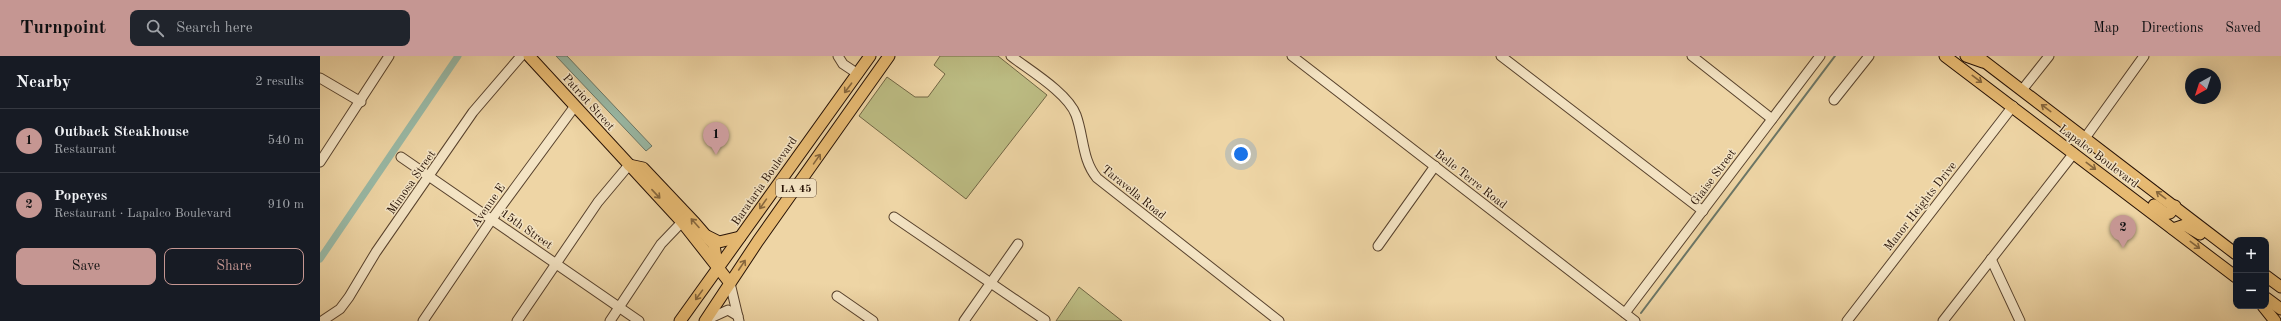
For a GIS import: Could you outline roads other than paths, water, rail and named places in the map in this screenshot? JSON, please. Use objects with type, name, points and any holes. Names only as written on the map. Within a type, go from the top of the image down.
[{"type":"main road","name":"Patriot Street","points":[[529,56],[682,222],[703,246],[730,283]]},
{"type":"main road","name":"Barataria Boulevard","points":[[680,321],[870,56]]},
{"type":"main road","name":"LA 45","points":[[705,321],[889,56]]},
{"type":"main road","name":"Lapalco Boulevard","points":[[1945,56],[2013,106],[2233,275]]},
{"type":"main road","name":"Lapalco Boulevard","points":[[1966,56],[1974,61],[1981,59],[2175,206],[2233,252]]},
{"type":"main road","name":"Patriot Street","points":[[630,165],[643,168],[714,245],[718,268]]},
{"type":"main road","points":[[2115,184],[2127,187],[2137,192],[2166,214],[2170,213],[2175,206]]},
{"type":"main road","points":[[2173,229],[2185,225],[2216,244],[2233,252]]},
{"type":"main road","points":[[706,236],[719,242],[740,237]]},
{"type":"main road","points":[[2269,275],[2281,277]]},
{"type":"main road","points":[[2269,277],[2281,287]]},
{"type":"main road","points":[[2269,300],[2281,309]]},
{"type":"main road","points":[[2265,309],[2275,321]]},
{"type":"street","points":[[320,162],[361,102],[389,56]]},
{"type":"street","name":"Mimosa Street","points":[[322,321],[340,309],[349,297],[376,252],[430,177],[473,112],[521,56]]},
{"type":"street","points":[[838,56],[843,64],[858,74]]},
{"type":"street","name":"Taravella Road","points":[[1011,56],[1052,87],[1065,99],[1076,114],[1090,170],[1097,178],[1279,321]]},
{"type":"street","name":"Belle Terre Road","points":[[1292,56],[1635,321]]},
{"type":"street","points":[[1501,56],[1703,211]]},
{"type":"street","points":[[1692,56],[1772,119]]},
{"type":"street","name":"Giaise Street","points":[[1625,313],[1820,56]]},
{"type":"street","points":[[1834,100],[1868,56]]},
{"type":"street","points":[[2022,90],[2049,56]]},
{"type":"street","points":[[2085,138],[2144,56]]},
{"type":"street","points":[[320,78],[361,102]]},
{"type":"street","name":"Avenue E","points":[[423,321],[492,219],[576,106]]},
{"type":"street","name":"Manor Heights Drive","points":[[1847,321],[2013,106]]},
{"type":"street","points":[[1943,321],[2074,153]]},
{"type":"street","name":"15th Street","points":[[401,157],[639,321]]},
{"type":"street","points":[[517,321],[598,202],[630,165]]},
{"type":"street","points":[[1378,246],[1435,166]]},
{"type":"street","points":[[894,217],[1045,320]]},
{"type":"street","points":[[610,321],[661,244],[682,222]]},
{"type":"street","points":[[964,321],[1018,244]]},
{"type":"street","points":[[1991,259],[2020,321]]},
{"type":"street","points":[[730,283],[739,318]]},
{"type":"street","points":[[837,296],[873,321]]},
{"type":"street","points":[[705,321],[728,310],[739,318]]},
{"type":"waterway","points":[[320,259],[458,56]]},
{"type":"waterway","points":[[1641,313],[1835,56]]},
{"type":"place","name":"Outback Steakhouse","points":[[716,155]]},
{"type":"place","name":"Popeyes","points":[[2123,248]]}]
